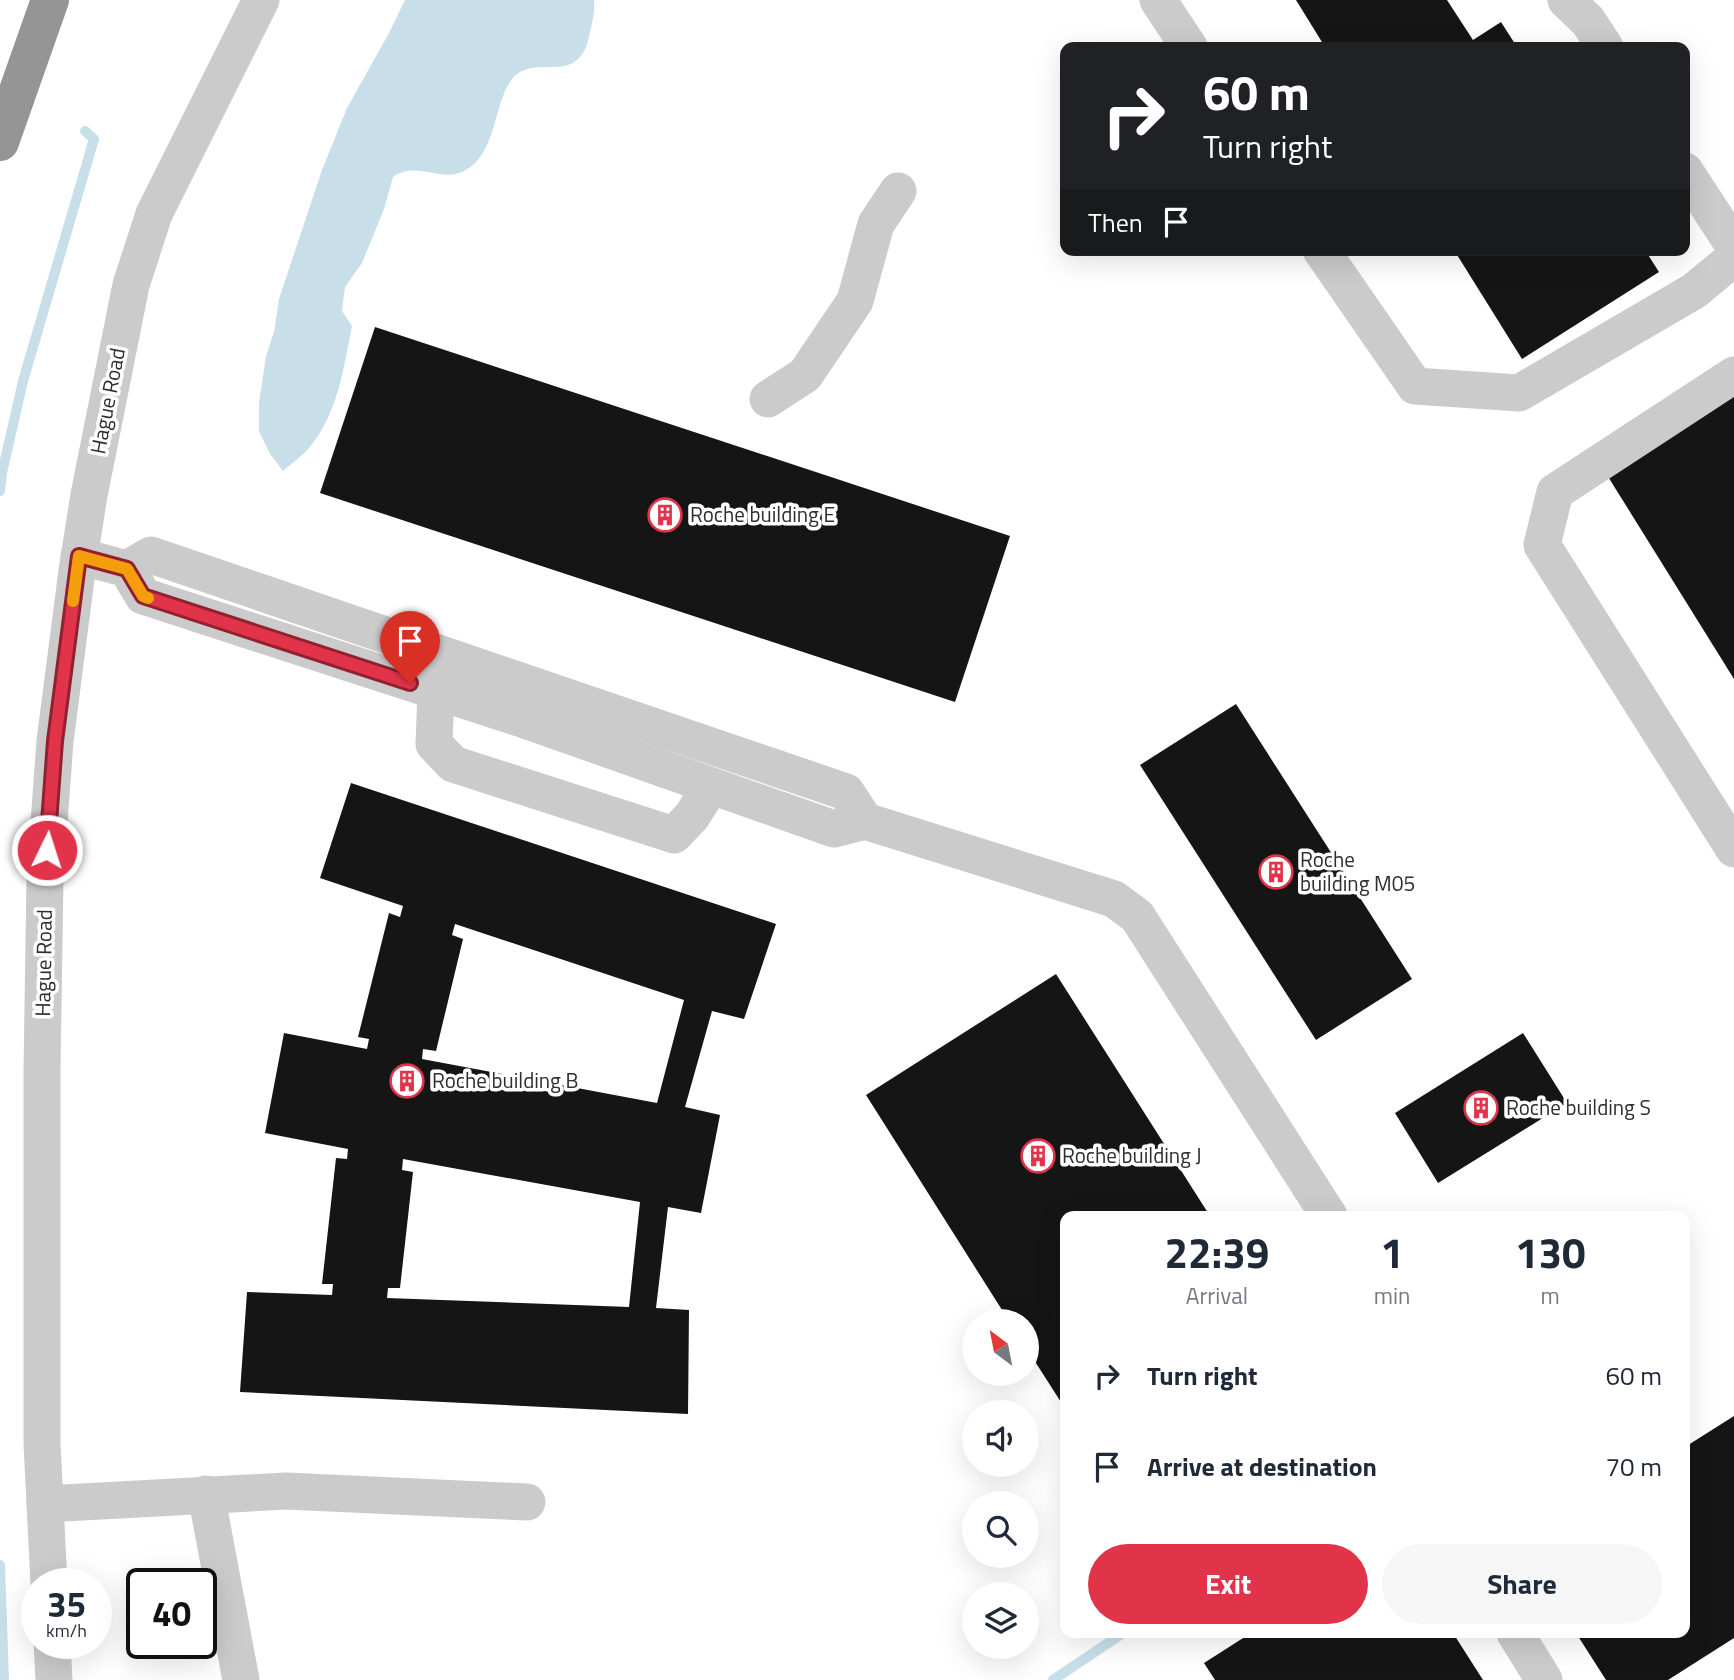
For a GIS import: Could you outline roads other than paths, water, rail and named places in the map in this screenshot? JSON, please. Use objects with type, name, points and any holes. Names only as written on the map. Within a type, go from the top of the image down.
[{"type":"highway","points":[[0,142],[50,0]]},
{"type":"street","name":"Hague Road","points":[[48,1568],[42,1443],[45,877],[55,741],[79,556],[131,285],[154,214],[261,0]]},
{"type":"street","points":[[1158,0],[1186,42]]},
{"type":"street","points":[[1566,0],[1588,21],[1602,42]]},
{"type":"street","points":[[1690,178],[1734,246]]},
{"type":"street","points":[[768,399],[805,374],[855,301],[876,224],[898,191]]},
{"type":"street","points":[[1325,256],[1415,386],[1520,393],[1694,291],[1734,258]]},
{"type":"street","points":[[1734,375],[1555,492],[1542,545],[1734,849]]},
{"type":"street","points":[[127,569],[151,555],[846,792],[865,821]]},
{"type":"street","points":[[79,556],[127,569],[143,596],[436,691],[834,829],[865,821],[1114,899],[1137,916],[1326,1211]]},
{"type":"street","points":[[436,691],[434,744],[453,764],[674,835],[692,816],[711,786]]},
{"type":"street","points":[[45,1504],[286,1491],[527,1502]]},
{"type":"street","points":[[206,1494],[241,1680]]},
{"type":"street","points":[[1517,1638],[1544,1680]]},
{"type":"street","points":[[53,1659],[54,1680]]},
{"type":"water","points":[[405,0],[594,0],[594,10],[589,37],[583,53],[575,62],[565,66],[530,68],[519,73],[510,82],[488,143],[474,164],[455,174],[410,171],[393,177],[384,209],[362,263],[345,287],[342,311],[352,326],[333,407],[318,436],[305,452],[283,471],[270,454],[259,431],[259,403],[266,356],[274,332],[279,299],[322,170],[347,108]]},
{"type":"waterway","points":[[0,491],[23,381],[94,139],[85,131]]},
{"type":"waterway","points":[[0,1565],[4,1680]]},
{"type":"waterway","points":[[1053,1680],[1116,1638]]},
{"type":"place","name":"Roche building E","points":[[665,515]]},
{"type":"place","name":"Roche building M05","points":[[1276,872]]},
{"type":"place","name":"Roche building B","points":[[407,1081]]},
{"type":"place","name":"Roche building S","points":[[1481,1108]]},
{"type":"place","name":"Roche building J","points":[[1038,1156]]}]
